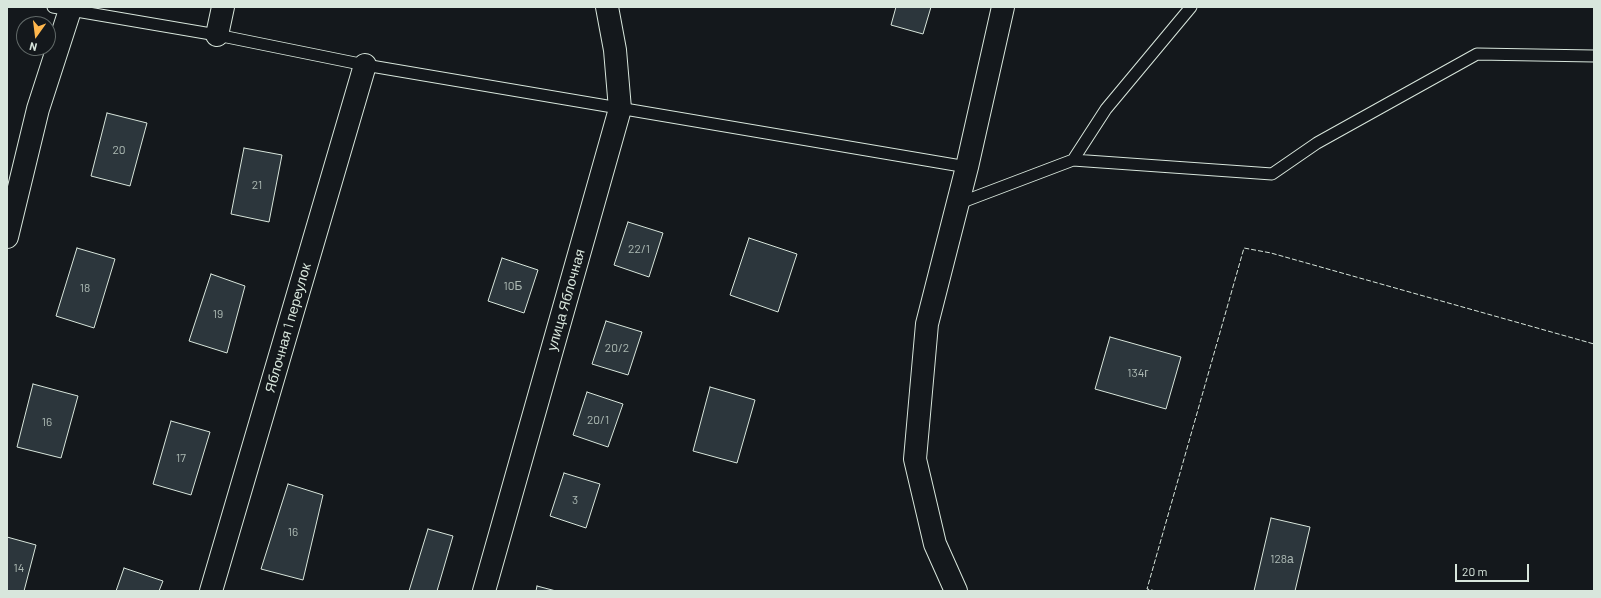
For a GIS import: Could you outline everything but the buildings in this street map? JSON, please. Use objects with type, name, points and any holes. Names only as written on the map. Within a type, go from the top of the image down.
[{"type":"street","points":[[217,35],[223,7]]},
{"type":"street","name":"улица Яблочная","points":[[484,591],[620,109],[615,50],[607,7]]},
{"type":"street","points":[[956,591],[935,544],[915,459],[927,324],[967,167],[1003,7]]},
{"type":"street","points":[[7,237],[62,8]]},
{"type":"street","name":"Яблочная 1 переулок","points":[[210,591],[365,65]]},
{"type":"lane","points":[[1073,160],[1106,109],[1191,7]]},
{"type":"lane","points":[[62,8],[217,35],[365,65],[967,167]]},
{"type":"lane","points":[[957,204],[1073,160],[1272,174],[1318,143],[1477,54],[1594,56]]},
{"type":"fence","points":[[1156,591],[1147,589],[1244,248],[1271,253],[1594,344]]}]
